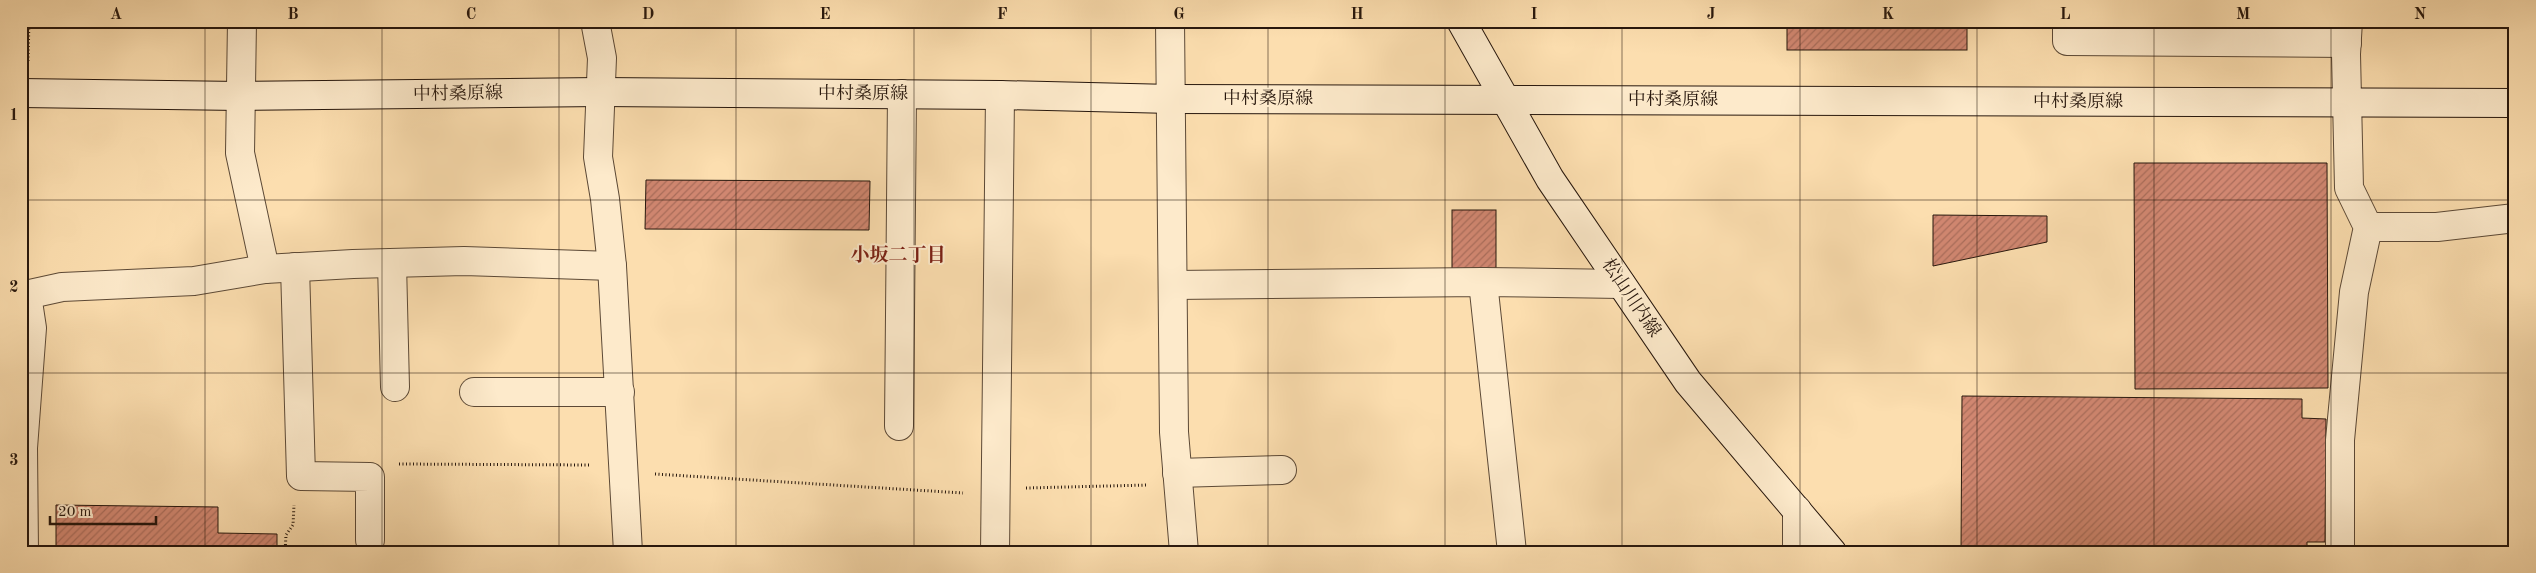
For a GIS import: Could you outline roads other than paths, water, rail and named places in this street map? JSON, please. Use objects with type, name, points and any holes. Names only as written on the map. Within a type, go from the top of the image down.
[{"type":"street","points":[[242,21],[240,153],[265,269]]},
{"type":"street","points":[[595,21],[602,58],[598,157],[606,199],[612,266],[625,468],[628,552]]},
{"type":"street","points":[[1170,21],[1174,432],[1184,552]]},
{"type":"street","name":"松山川内線","points":[[1461,21],[1550,179],[1688,382],[1832,552]]},
{"type":"street","points":[[2067,21],[2067,41],[2213,32],[2347,32],[2349,188],[2368,227],[2354,292],[2340,440],[2340,552]]},
{"type":"street","name":"中村桑原線","points":[[23,93],[240,96],[600,92],[1000,95],[1172,99],[2515,103]]},
{"type":"street","points":[[899,426],[902,94]]},
{"type":"street","points":[[995,552],[1000,95]]},
{"type":"street","points":[[2368,227],[2438,227],[2515,218]]},
{"type":"street","points":[[24,552],[23,448],[32,328],[24,296],[62,287],[194,281],[265,269],[464,261],[612,266]]},
{"type":"street","points":[[392,263],[395,387]]},
{"type":"street","points":[[294,268],[301,476],[370,477],[370,540]]},
{"type":"street","points":[[1173,285],[1483,282],[1621,284]]},
{"type":"street","points":[[1483,282],[1512,552]]},
{"type":"street","points":[[474,392],[620,392]]},
{"type":"street","points":[[1178,478],[1282,470]]},
{"type":"street","points":[[1797,510],[1797,552]]},
{"type":"district","name":"小坂二丁目","points":[[898,256]]}]
